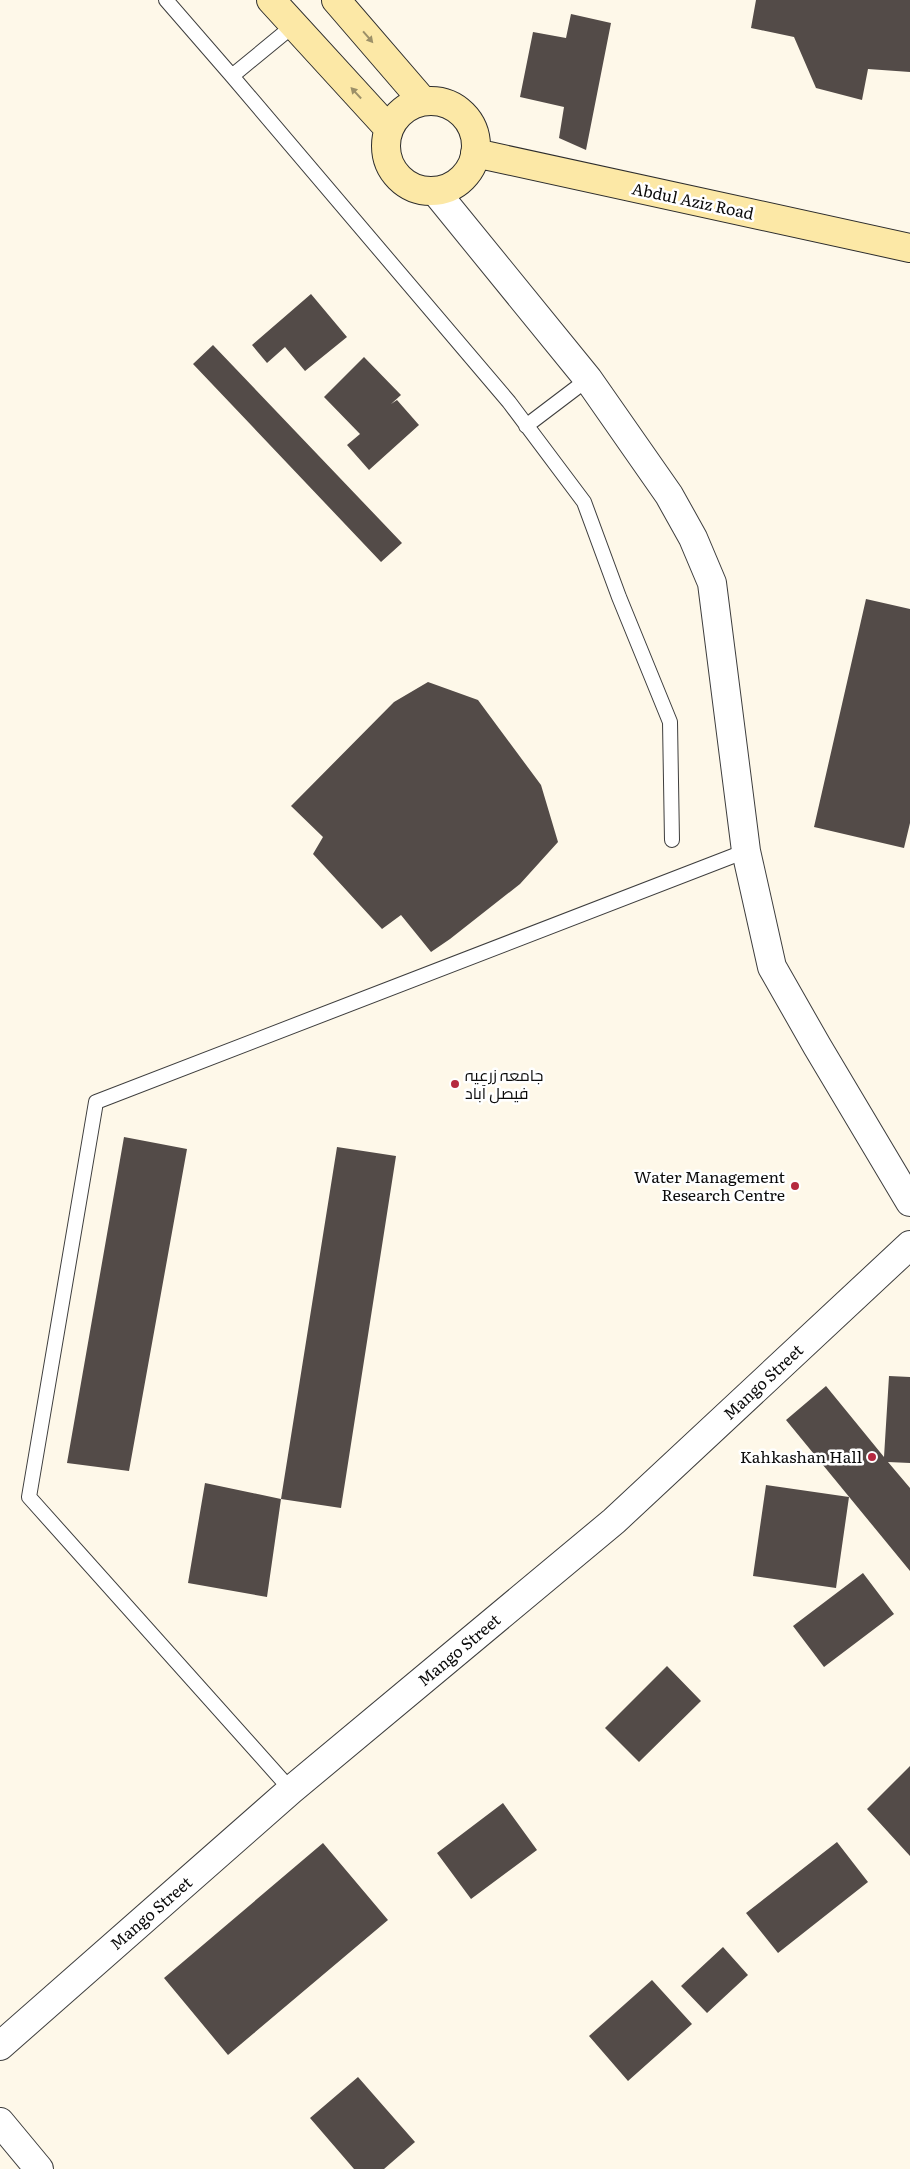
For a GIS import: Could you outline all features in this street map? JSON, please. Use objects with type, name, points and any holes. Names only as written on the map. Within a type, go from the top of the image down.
[{"type":"street","points":[[270,0],[389,129]]},
{"type":"street","points":[[336,0],[424,101]]},
{"type":"street","points":[[424,101],[438,101],[452,106],[463,114],[471,125],[476,139],[475,154],[471,167],[462,178],[449,187],[435,191],[420,190],[406,183],[395,173],[388,159],[386,144],[389,129],[398,116],[409,106],[424,101]]},
{"type":"street","name":"Abdul Aziz Road","points":[[475,154],[910,248]]},
{"type":"street","points":[[435,191],[588,378],[669,494],[693,538],[712,583],[746,851],[772,967],[910,1202]]},
{"type":"street","name":"Mango Street","points":[[0,2046],[291,1790],[614,1521],[910,1245]]},
{"type":"street","points":[[0,2122],[39,2169]]},
{"type":"lane","points":[[166,0],[502,394],[584,502],[619,597],[670,722],[672,840]]},
{"type":"lane","points":[[232,76],[294,25]]},
{"type":"lane","points":[[526,426],[588,378]]},
{"type":"lane","points":[[291,1790],[29,1497],[96,1102],[746,851]]},
{"type":"building","points":[[756,0],[910,0],[910,72],[868,69],[862,100],[816,88],[794,37],[751,28]]},
{"type":"building","points":[[571,14],[611,23],[586,150],[559,138],[564,107],[520,97],[533,32],[566,38]]},
{"type":"building","points":[[311,294],[347,337],[305,371],[285,347],[267,363],[252,345]]},
{"type":"building","points":[[213,345],[402,543],[381,562],[193,364]]},
{"type":"building","points":[[364,357],[401,395],[391,404],[397,400],[419,425],[369,470],[347,445],[360,434],[324,397]]},
{"type":"building","points":[[866,599],[910,609],[910,823],[904,848],[814,827]]},
{"type":"building","points":[[428,682],[478,700],[541,785],[558,842],[520,884],[431,952],[401,915],[382,929],[313,854],[323,837],[291,806],[394,702]]},
{"type":"building","points":[[124,1137],[187,1149],[129,1471],[67,1463]]},
{"type":"building","points":[[337,1147],[396,1156],[341,1508],[281,1499]]},
{"type":"building","points":[[889,1376],[910,1377],[910,1463],[888,1462],[910,1488],[910,1571],[786,1420],[826,1386],[884,1457]]},
{"type":"building","points":[[205,1483],[281,1499],[267,1597],[188,1583]]},
{"type":"building","points":[[766,1485],[849,1497],[836,1588],[753,1576]]},
{"type":"building","points":[[863,1573],[894,1614],[824,1667],[793,1626]]},
{"type":"building","points":[[667,1666],[701,1701],[639,1762],[605,1728]]},
{"type":"building","points":[[910,1766],[910,1856],[867,1809]]},
{"type":"building","points":[[503,1803],[537,1850],[471,1899],[437,1853]]},
{"type":"building","points":[[837,1842],[868,1882],[778,1953],[746,1913]]},
{"type":"building","points":[[323,1843],[388,1920],[228,2055],[164,1978]]},
{"type":"building","points":[[723,1947],[748,1975],[707,2013],[681,1986]]},
{"type":"building","points":[[652,1980],[692,2024],[628,2081],[589,2036]]},
{"type":"building","points":[[358,2077],[415,2142],[384,2169],[354,2169],[310,2118]]},
{"type":"place","name":"جامعہ زرعیہ فیصل آباد","points":[[455,1084]]},
{"type":"place","name":"Water Management Research Centre","points":[[795,1186]]},
{"type":"place","name":"Kahkashan Hall","points":[[872,1457]]}]
